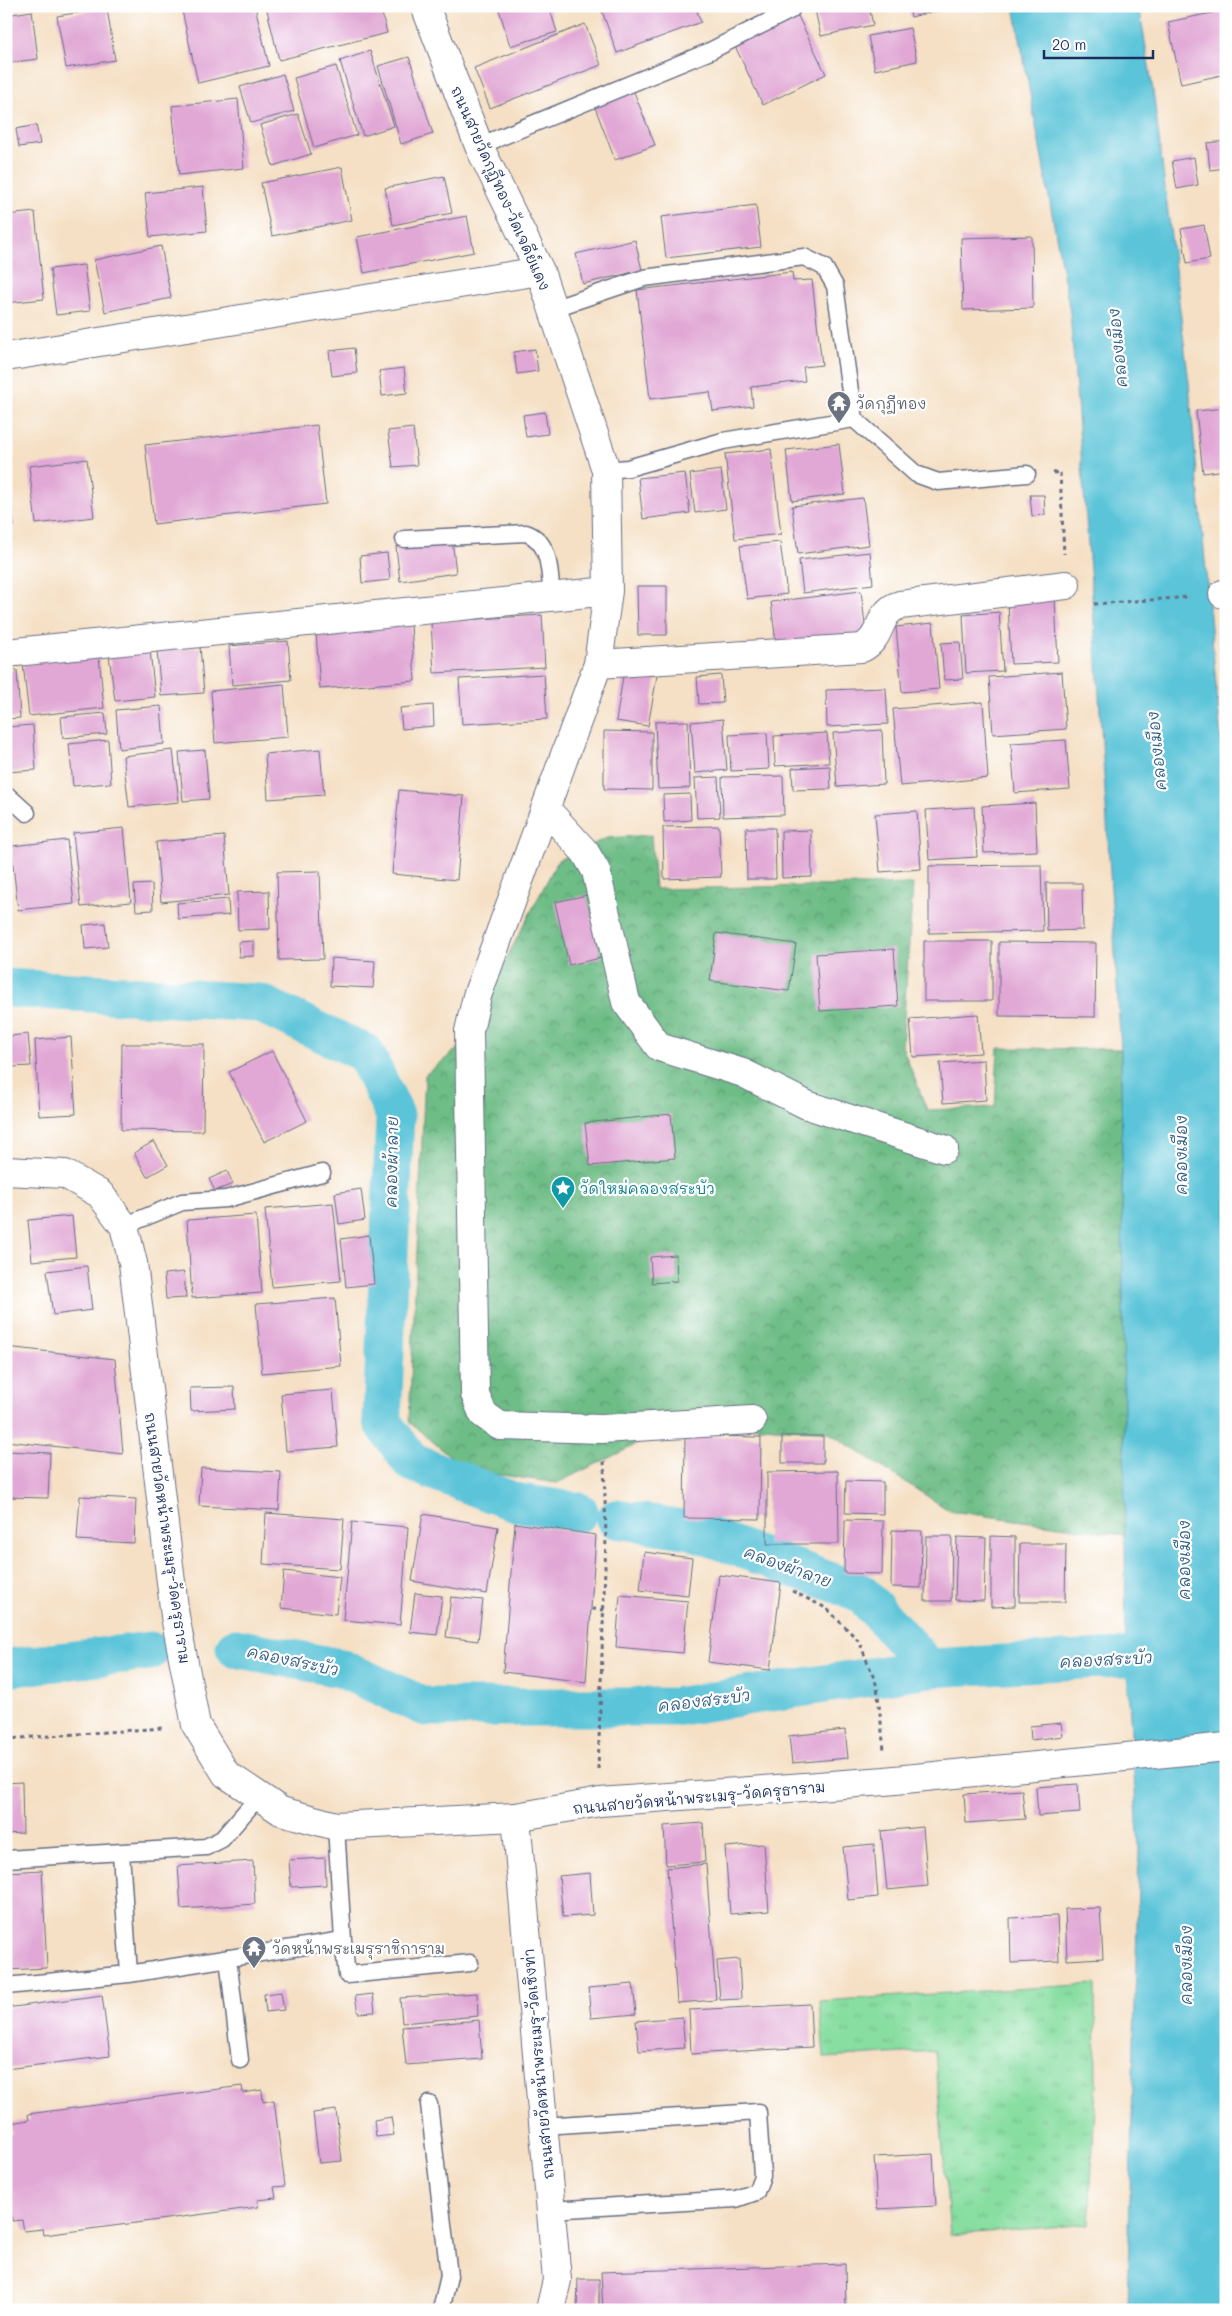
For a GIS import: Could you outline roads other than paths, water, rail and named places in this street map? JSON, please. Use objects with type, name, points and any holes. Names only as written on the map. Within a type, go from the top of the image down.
[{"type":"street","name":"ถนนสายวัดกุฎีทอง-วัดเจดีย์แดง","points":[[425,6],[479,146],[540,271],[606,470],[608,591],[598,664],[477,996],[469,1031],[475,1394],[483,1414],[500,1426],[602,1428],[752,1420]]},
{"type":"street","points":[[6,357],[540,271]]},
{"type":"street","points":[[598,664],[862,648],[875,638],[886,612],[900,605],[1066,585]]},
{"type":"street","points":[[6,653],[608,591]]},
{"type":"street","points":[[546,809],[585,852],[596,871],[626,1002],[659,1047],[743,1073],[807,1104],[944,1149]]},
{"type":"street","name":"ถนนสายวัดหน้าพระเมรุ-วัดครุธาราม","points":[[6,1171],[65,1174],[100,1194],[124,1226],[133,1263],[175,1616],[196,1725],[226,1774],[280,1811],[336,1826],[516,1817],[600,1802],[885,1781],[1226,1747]]},
{"type":"street","name":"ถนนสายวัดหน้าพระเมรุ-วัดเชิงท่า","points":[[516,1817],[557,2280],[550,2310]]},
{"type":"lane","points":[[479,146],[708,52],[791,10]]},
{"type":"lane","points":[[552,309],[644,278],[804,258],[824,267],[836,286],[854,419],[916,474],[938,482],[1027,474]]},
{"type":"lane","points":[[606,470],[628,468],[723,442],[854,419]]},
{"type":"lane","points":[[404,539],[526,533],[537,537],[545,548],[552,597]]},
{"type":"lane","points":[[6,794],[27,813]]},
{"type":"lane","points":[[124,1226],[182,1202],[226,1199],[322,1173]]},
{"type":"lane","points":[[6,1859],[206,1847],[222,1839],[259,1796]]},
{"type":"lane","points":[[336,1826],[342,1940],[347,1975],[470,1963]]},
{"type":"lane","points":[[121,1853],[129,1974]]},
{"type":"lane","points":[[6,1986],[129,1974],[342,1940]]},
{"type":"lane","points":[[228,1958],[240,2060]]},
{"type":"lane","points":[[429,2104],[449,2276],[441,2310]]},
{"type":"lane","points":[[543,2126],[758,2112],[762,2176],[756,2192],[736,2199],[550,2210]]},
{"type":"water","name":"คลองเมือง","points":[[1014,6],[1139,6],[1153,90],[1189,383],[1226,795],[1226,2310],[1127,2310],[1139,1848],[1126,1659],[1121,1049],[1096,647],[1070,312]]},
{"type":"waterway","name":"คลองผ้าลาย","points":[[6,988],[259,1003],[365,1053],[395,1115],[382,1421],[411,1462],[514,1502],[579,1512]]},
{"type":"waterway","name":"คลองผ้าลาย","points":[[616,1519],[691,1530],[861,1593],[929,1668]]},
{"type":"waterway","name":"คลองสระบัว","points":[[235,1648],[340,1668],[426,1707],[674,1707],[929,1668],[1178,1655]]},
{"type":"waterway","name":"คลองสระบัว","points":[[6,1668],[150,1651]]},
{"type":"place","name":"วัดกุฎีทอง","points":[[839,424]]},
{"type":"place","name":"วัดใหม่คลองสระบัว","points":[[563,1209]]},
{"type":"place","name":"วัดหน้าพระเมรุราชิการาม","points":[[254,1969]]}]
